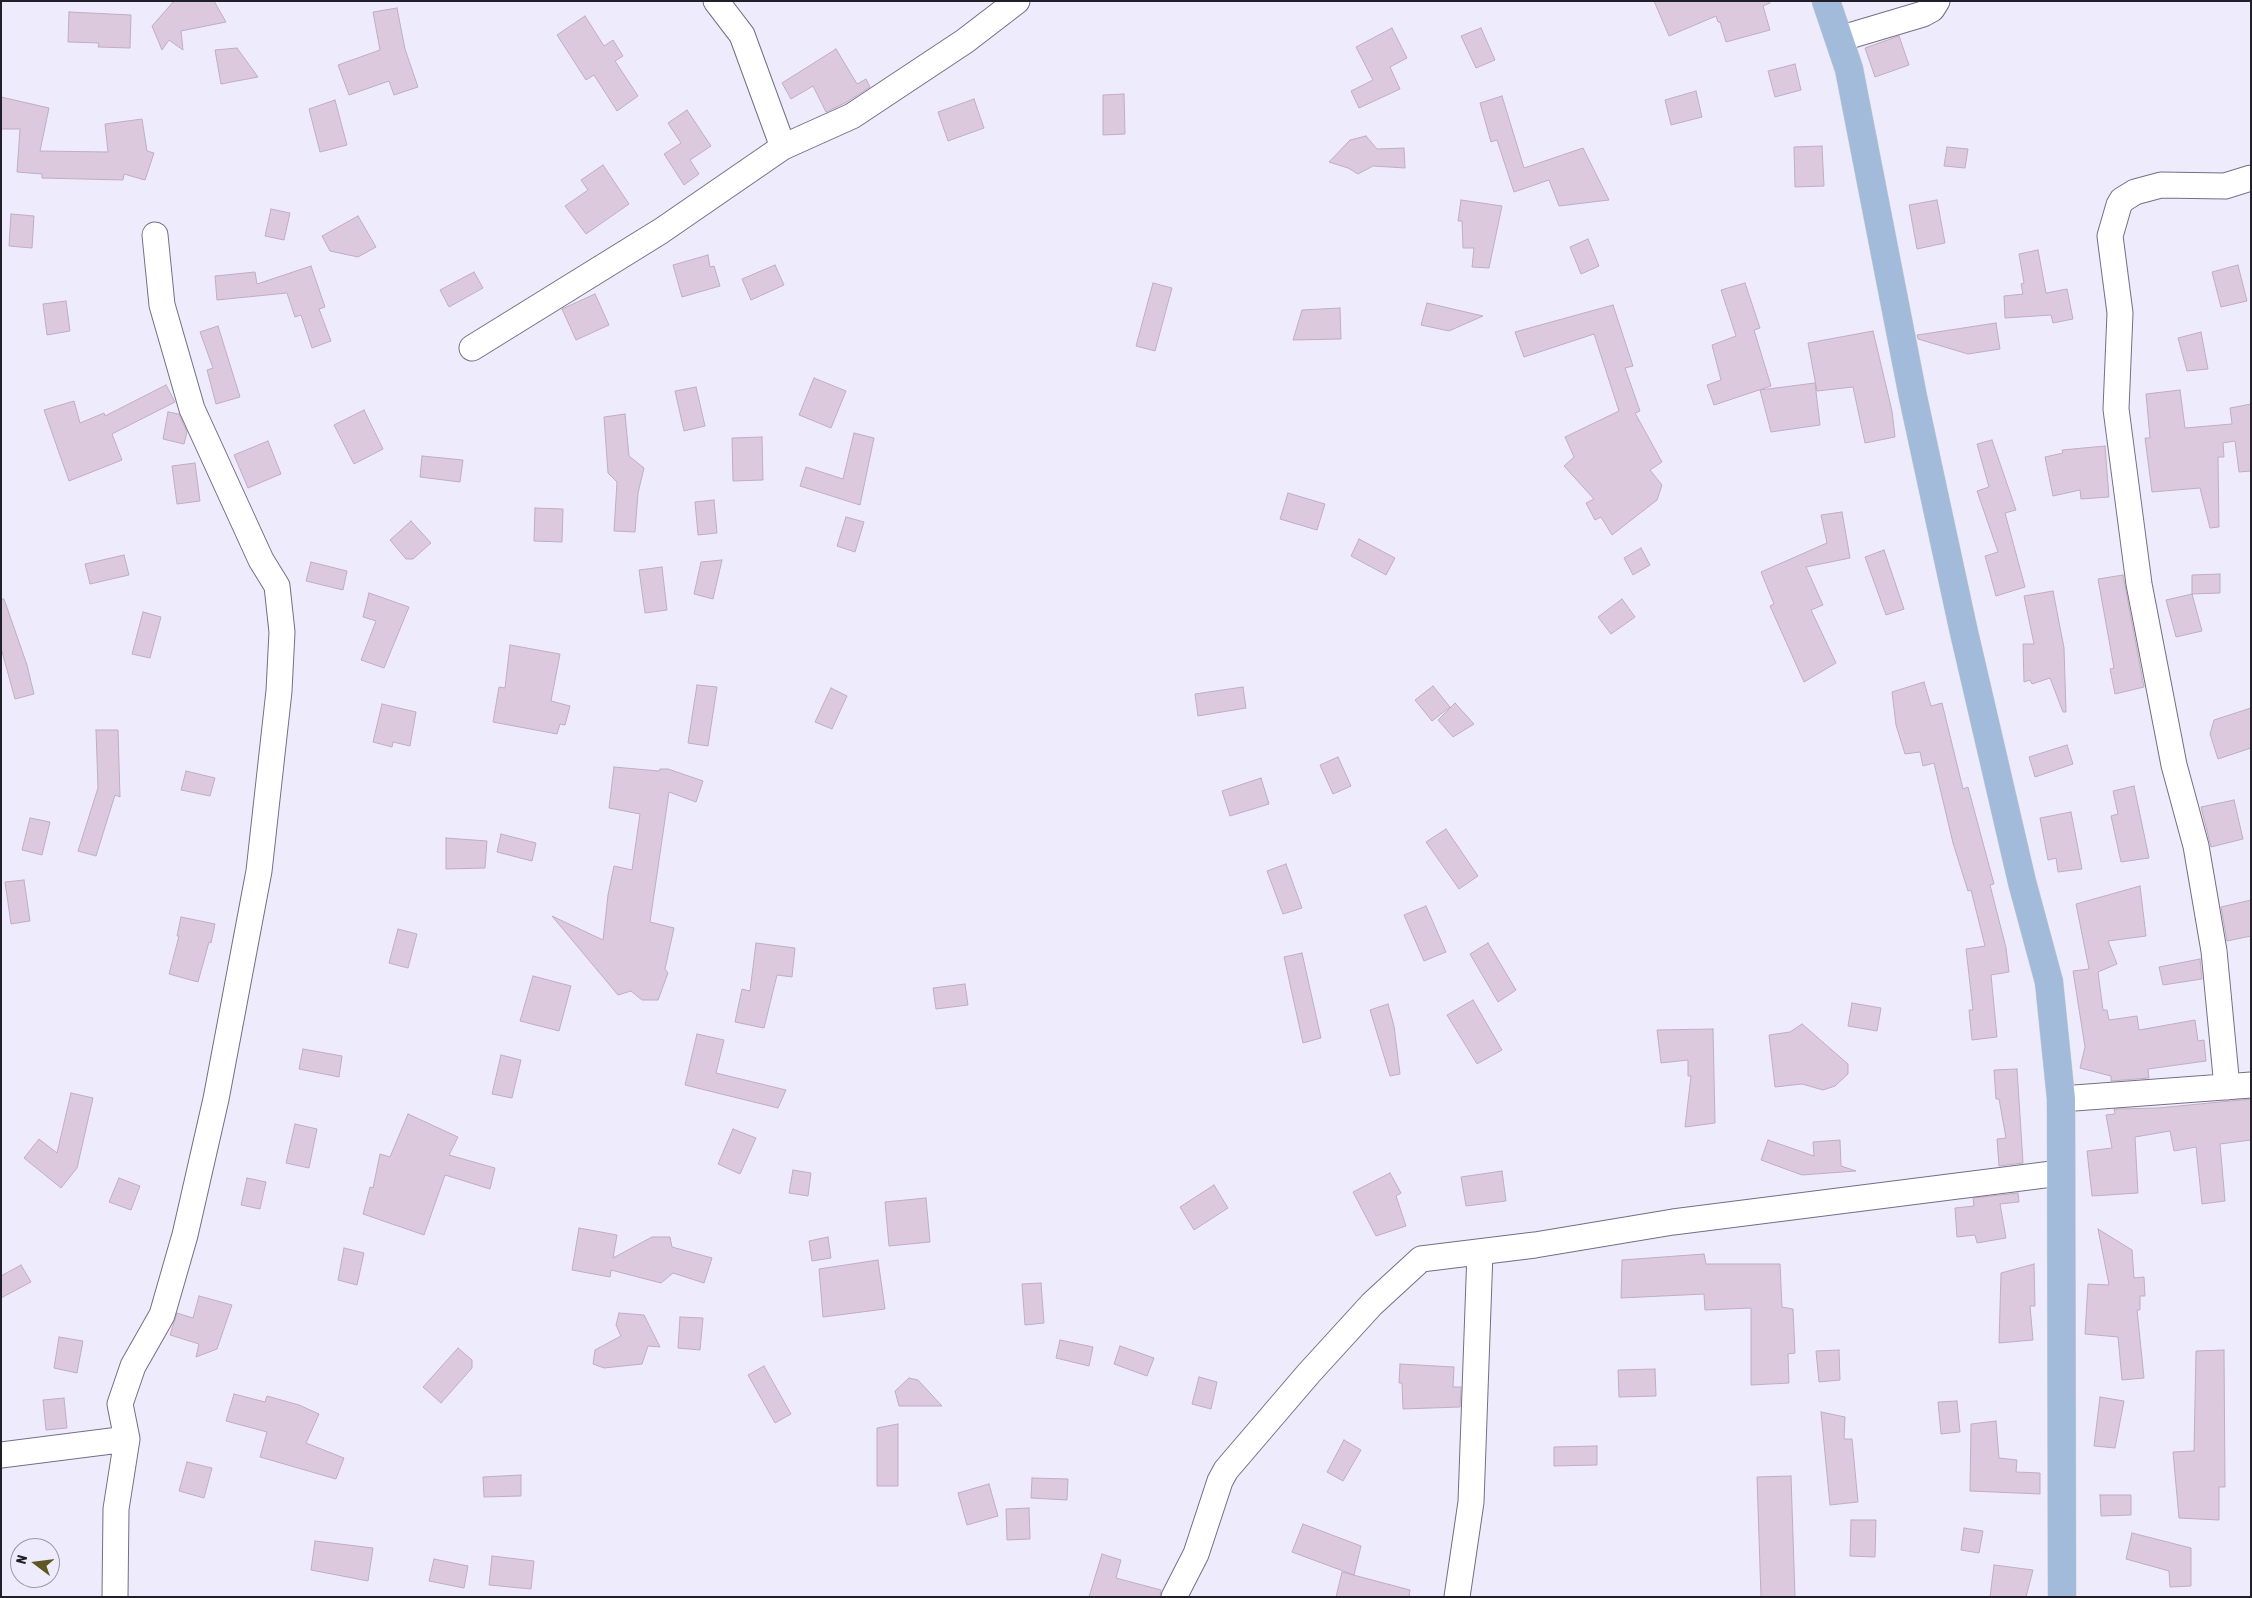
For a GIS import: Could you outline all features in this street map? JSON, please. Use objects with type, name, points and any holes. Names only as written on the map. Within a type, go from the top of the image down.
[{"type":"main road","points":[[1826,1],[1849,69],[1913,397],[2022,882],[2049,982],[2061,1099],[2062,1597]]},
{"type":"street","points":[[716,1],[742,35],[783,147]]},
{"type":"street","points":[[472,348],[661,231],[783,147],[852,116],[965,41],[1017,1]]},
{"type":"street","points":[[1838,39],[1923,14],[1932,9],[1937,1]]},
{"type":"street","points":[[2061,1099],[2239,1086],[2196,846],[2174,765],[2139,584],[2116,409],[2120,313],[2110,236],[2119,205],[2122,200],[2135,192],[2161,185],[2225,186],[2251,178]]},
{"type":"street","points":[[115,1597],[116,1510],[127,1439],[120,1404],[133,1366],[162,1315],[186,1235],[216,1099],[259,870],[279,691],[282,632],[277,586],[261,560],[192,409],[162,306],[155,235]]},
{"type":"street","points":[[1174,1597],[1196,1554],[1220,1481],[1226,1470],[1308,1373],[1372,1304],[1421,1260],[1535,1245],[1673,1222],[2060,1173]]},
{"type":"street","points":[[1457,1597],[1472,1502],[1480,1252]]},
{"type":"street","points":[[1,1455],[127,1439]]},
{"type":"building","points":[[174,1],[214,1],[226,22],[181,31],[183,50],[169,40],[162,50],[152,26]]},
{"type":"building","points":[[1654,1],[1769,1],[1770,3],[1763,6],[1770,30],[1726,42],[1720,22],[1718,22],[1716,16],[1669,36]]},
{"type":"building","points":[[397,8],[405,49],[418,87],[394,95],[389,81],[349,95],[338,65],[380,50],[373,12]]},
{"type":"building","points":[[69,12],[131,15],[130,48],[98,47],[99,43],[68,42]]},
{"type":"building","points":[[585,16],[604,46],[613,40],[623,56],[615,61],[638,96],[617,111],[594,75],[586,80],[557,35]]},
{"type":"building","points":[[1392,28],[1407,58],[1390,67],[1400,89],[1359,108],[1351,91],[1373,80],[1356,47]]},
{"type":"building","points":[[1481,28],[1495,60],[1476,68],[1461,36]]},
{"type":"building","points":[[1899,36],[1909,65],[1875,77],[1865,48]]},
{"type":"building","points":[[237,48],[258,77],[221,84],[215,50]]},
{"type":"building","points":[[836,49],[857,84],[866,79],[870,87],[845,103],[826,112],[813,86],[791,99],[782,83]]},
{"type":"building","points":[[1795,64],[1801,90],[1775,97],[1768,71]]},
{"type":"building","points":[[1696,91],[1702,117],[1671,125],[1665,100]]},
{"type":"building","points":[[1124,94],[1125,134],[1103,135],[1103,95]]},
{"type":"building","points":[[1502,96],[1524,168],[1583,148],[1609,200],[1559,206],[1549,180],[1514,192],[1497,140],[1491,142],[1480,103]]},
{"type":"building","points":[[1,97],[49,108],[40,151],[108,152],[105,124],[142,119],[147,151],[154,153],[145,180],[124,174],[123,180],[42,178],[42,174],[17,172],[20,129],[1,129]]},
{"type":"building","points":[[974,99],[984,128],[948,141],[938,112]]},
{"type":"building","points":[[335,100],[347,145],[320,152],[309,109]]},
{"type":"building","points":[[687,110],[711,146],[690,160],[699,174],[684,185],[664,154],[681,143],[668,123]]},
{"type":"building","points":[[1366,136],[1377,149],[1404,148],[1405,168],[1373,166],[1358,174],[1348,168],[1329,162],[1350,140]]},
{"type":"building","points":[[1822,146],[1824,186],[1795,187],[1794,147]]},
{"type":"building","points":[[1947,147],[1968,149],[1965,168],[1944,166]]},
{"type":"building","points":[[603,165],[629,204],[586,234],[565,206],[588,190],[581,180]]},
{"type":"building","points":[[1461,200],[1502,206],[1489,268],[1472,267],[1474,248],[1463,248],[1462,221],[1458,221]]},
{"type":"building","points":[[1937,200],[1945,243],[1917,249],[1909,205]]},
{"type":"building","points":[[271,209],[290,213],[284,240],[265,236]]},
{"type":"building","points":[[11,214],[34,216],[32,248],[9,246]]},
{"type":"building","points":[[358,216],[376,247],[358,257],[330,251],[322,236]]},
{"type":"building","points":[[1588,239],[1599,266],[1581,274],[1570,247]]},
{"type":"building","points":[[2038,250],[2046,293],[2067,289],[2073,319],[2053,323],[2051,315],[2005,318],[2004,296],[2023,294],[2021,284],[2024,283],[2019,254]]},
{"type":"building","points":[[708,255],[710,267],[714,266],[720,286],[682,297],[673,265]]},
{"type":"building","points":[[775,265],[784,285],[751,300],[742,279]]},
{"type":"building","points":[[2238,265],[2247,301],[2221,307],[2212,272]]},
{"type":"building","points":[[311,266],[325,307],[319,309],[331,341],[312,348],[301,315],[295,317],[287,293],[217,300],[215,276],[255,272],[257,284]]},
{"type":"building","points":[[474,272],[483,288],[449,307],[440,290]]},
{"type":"building","points":[[1153,283],[1172,288],[1155,351],[1136,346]]},
{"type":"building","points":[[1745,283],[1760,328],[1754,330],[1771,386],[1714,405],[1707,385],[1721,380],[1712,345],[1736,336],[1721,290]]},
{"type":"building","points":[[595,294],[609,325],[576,340],[562,309]]},
{"type":"building","points":[[66,301],[70,331],[47,335],[43,304]]},
{"type":"building","points":[[1427,303],[1483,316],[1449,331],[1421,325]]},
{"type":"building","points":[[1613,305],[1633,366],[1625,368],[1640,411],[1635,413],[1662,462],[1650,470],[1662,485],[1657,500],[1612,535],[1601,517],[1595,520],[1586,503],[1594,499],[1564,466],[1574,457],[1565,437],[1619,411],[1594,334],[1524,357],[1515,332]]},
{"type":"building","points":[[1340,308],[1341,339],[1293,340],[1302,310]]},
{"type":"building","points":[[1996,323],[2000,349],[1968,354],[1918,339],[1917,335]]},
{"type":"building","points":[[218,326],[240,397],[216,404],[207,370],[213,368],[200,332]]},
{"type":"building","points":[[1873,331],[1892,411],[1895,437],[1865,443],[1853,387],[1817,391],[1808,343]]},
{"type":"building","points":[[2201,332],[2208,369],[2187,371],[2178,338]]},
{"type":"building","points":[[814,378],[846,391],[831,428],[799,415]]},
{"type":"building","points":[[1815,383],[1820,425],[1771,432],[1760,390]]},
{"type":"building","points":[[166,385],[175,402],[112,434],[122,460],[69,481],[44,410],[74,401],[80,423],[104,413],[105,416]]},
{"type":"building","points":[[696,387],[705,426],[684,431],[675,391]]},
{"type":"building","points":[[2180,390],[2185,428],[2232,424],[2230,408],[2251,404],[2251,471],[2239,472],[2235,441],[2223,443],[2224,457],[2218,457],[2219,527],[2210,528],[2200,488],[2152,492],[2145,438],[2150,438],[2146,394]]},
{"type":"building","points":[[364,410],[383,449],[354,464],[334,425]]},
{"type":"building","points":[[168,412],[179,414],[187,432],[184,444],[163,439]]},
{"type":"building","points":[[625,414],[629,456],[644,468],[638,493],[635,532],[614,531],[617,482],[608,473],[604,417]]},
{"type":"building","points":[[854,433],[874,438],[860,505],[800,486],[806,467],[843,479]]},
{"type":"building","points":[[762,437],[763,480],[733,481],[732,438]]},
{"type":"building","points":[[1992,440],[2016,510],[2005,513],[2025,587],[1996,596],[1985,556],[1998,552],[1977,491],[1989,487],[1977,444]]},
{"type":"building","points":[[268,441],[281,474],[248,488],[234,455]]},
{"type":"building","points":[[2105,446],[2109,497],[2081,499],[2080,490],[2053,496],[2045,457],[2063,453],[2062,450]]},
{"type":"building","points":[[422,456],[463,460],[460,482],[420,477]]},
{"type":"building","points":[[195,463],[200,501],[177,504],[172,466]]},
{"type":"building","points":[[1288,493],[1325,504],[1317,530],[1280,519]]},
{"type":"building","points":[[714,500],[717,533],[698,535],[695,502]]},
{"type":"building","points":[[535,508],[563,509],[562,542],[534,541]]},
{"type":"building","points":[[1842,512],[1850,558],[1806,567],[1823,605],[1811,610],[1836,663],[1804,682],[1770,606],[1774,604],[1761,572],[1827,543],[1821,515]]},
{"type":"building","points":[[846,517],[864,522],[855,552],[837,546]]},
{"type":"building","points":[[411,521],[431,543],[413,559],[406,559],[390,540]]},
{"type":"building","points":[[1359,539],[1395,558],[1386,575],[1351,556]]},
{"type":"building","points":[[1641,548],[1650,565],[1633,575],[1624,558]]},
{"type":"building","points":[[1884,550],[1904,609],[1886,615],[1865,557]]},
{"type":"building","points":[[124,555],[129,575],[90,584],[85,564]]},
{"type":"building","points":[[722,560],[713,599],[694,594],[701,562]]},
{"type":"building","points":[[311,562],[347,571],[343,590],[306,581]]},
{"type":"building","points":[[662,567],[667,610],[645,613],[639,570]]},
{"type":"building","points":[[2220,574],[2220,593],[2192,594],[2192,575]]},
{"type":"building","points":[[2123,575],[2144,687],[2115,694],[2110,669],[2114,668],[2098,579]]},
{"type":"building","points":[[2053,591],[2064,648],[2066,712],[2063,712],[2050,678],[2032,684],[2030,680],[2024,682],[2023,644],[2034,644],[2024,596]]},
{"type":"building","points":[[369,593],[409,607],[384,668],[361,660],[376,621],[363,617]]},
{"type":"building","points":[[2192,594],[2202,631],[2176,637],[2166,600]]},
{"type":"building","points":[[1,599],[4,599],[27,665],[34,694],[15,699],[1,648]]},
{"type":"building","points":[[1622,599],[1635,617],[1611,634],[1598,617]]},
{"type":"building","points":[[143,612],[161,617],[150,658],[132,654]]},
{"type":"building","points":[[510,645],[560,654],[551,701],[570,706],[565,725],[560,724],[557,734],[493,722],[499,687],[505,688]]},
{"type":"building","points":[[1924,682],[1931,706],[1942,703],[1963,789],[1968,787],[1994,884],[1990,885],[2006,948],[2009,972],[1991,975],[1997,1037],[1972,1040],[1969,1010],[1973,1010],[1966,949],[1985,946],[1971,890],[1968,891],[1953,843],[1934,763],[1923,766],[1920,752],[1905,754],[1896,725],[1892,692]]},
{"type":"building","points":[[697,685],[717,687],[708,746],[688,743]]},
{"type":"building","points":[[1433,686],[1450,707],[1432,721],[1415,700]]},
{"type":"building","points":[[1243,687],[1246,708],[1198,716],[1195,694]]},
{"type":"building","points":[[831,688],[847,696],[832,729],[815,722]]},
{"type":"building","points":[[1455,703],[1474,724],[1453,737],[1438,720]]},
{"type":"building","points":[[382,704],[416,712],[410,746],[393,742],[392,747],[373,742]]},
{"type":"building","points":[[2251,708],[2251,748],[2218,759],[2210,734],[2214,720]]},
{"type":"building","points":[[96,730],[118,730],[120,797],[115,795],[96,856],[78,851],[98,788]]},
{"type":"building","points":[[2067,745],[2073,764],[2035,777],[2029,757]]},
{"type":"building","points":[[1338,757],[1351,786],[1333,794],[1320,765]]},
{"type":"building","points":[[614,767],[659,771],[660,769],[668,769],[703,781],[696,802],[669,792],[650,922],[674,928],[665,969],[668,973],[658,1000],[642,1000],[631,991],[618,995],[552,916],[603,940],[608,895],[614,866],[632,870],[640,814],[609,808]]},
{"type":"building","points":[[186,771],[215,778],[210,796],[181,790]]},
{"type":"building","points":[[1261,778],[1269,804],[1230,816],[1222,791]]},
{"type":"building","points":[[2134,786],[2149,858],[2121,862],[2111,816],[2118,814],[2113,791]]},
{"type":"building","points":[[2234,800],[2243,839],[2211,847],[2201,807]]},
{"type":"building","points":[[2071,812],[2082,869],[2058,872],[2056,858],[2048,860],[2040,818]]},
{"type":"building","points":[[30,818],[50,822],[42,855],[22,850]]},
{"type":"building","points":[[1446,829],[1478,876],[1459,889],[1426,842]]},
{"type":"building","points":[[501,834],[536,843],[532,861],[497,852]]},
{"type":"building","points":[[446,838],[487,841],[485,868],[446,869]]},
{"type":"building","points":[[1286,864],[1302,908],[1283,914],[1267,871]]},
{"type":"building","points":[[24,880],[30,921],[11,924],[5,882]]},
{"type":"building","points":[[2140,886],[2146,936],[2108,941],[2117,964],[2098,972],[2103,1010],[2107,1010],[2109,1020],[2137,1016],[2139,1030],[2195,1020],[2198,1041],[2204,1040],[2206,1061],[2148,1069],[2149,1078],[2111,1081],[2111,1076],[2080,1068],[2085,1047],[2073,971],[2089,969],[2076,904]]},
{"type":"building","points":[[2251,900],[2251,936],[2227,941],[2221,907]]},
{"type":"building","points":[[1426,906],[1446,952],[1424,961],[1404,915]]},
{"type":"building","points":[[181,917],[215,924],[211,943],[209,942],[198,982],[169,974],[179,936],[177,936]]},
{"type":"building","points":[[398,929],[417,934],[408,968],[389,963]]},
{"type":"building","points":[[756,943],[795,948],[792,977],[777,975],[764,1028],[735,1022],[742,989],[750,991]]},
{"type":"building","points":[[1488,943],[1516,990],[1498,1002],[1470,954]]},
{"type":"building","points":[[1302,953],[1321,1038],[1303,1043],[1284,957]]},
{"type":"building","points":[[2200,959],[2202,979],[2163,985],[2159,967]]},
{"type":"building","points":[[533,976],[571,986],[559,1031],[520,1021]]},
{"type":"building","points":[[965,984],[968,1005],[936,1009],[933,988]]},
{"type":"building","points":[[1473,1000],[1502,1050],[1477,1064],[1447,1015]]},
{"type":"building","points":[[1852,1003],[1881,1008],[1877,1031],[1848,1026]]},
{"type":"building","points":[[1388,1004],[1394,1026],[1400,1074],[1390,1076],[1370,1010]]},
{"type":"building","points":[[1802,1024],[1848,1064],[1848,1074],[1835,1086],[1823,1090],[1802,1084],[1775,1087],[1769,1035],[1790,1032]]},
{"type":"building","points":[[1713,1029],[1715,1123],[1685,1127],[1691,1076],[1688,1076],[1688,1060],[1661,1063],[1657,1030]]},
{"type":"building","points":[[697,1034],[724,1040],[716,1073],[786,1090],[778,1108],[685,1085]]},
{"type":"building","points":[[303,1049],[342,1056],[339,1077],[299,1069]]},
{"type":"building","points":[[501,1055],[521,1060],[512,1098],[492,1094]]},
{"type":"building","points":[[2017,1069],[2023,1163],[1999,1166],[1997,1139],[2006,1138],[1999,1099],[1996,1099],[1994,1070]]},
{"type":"building","points":[[71,1093],[93,1098],[77,1168],[61,1188],[24,1158],[39,1139],[57,1153]]},
{"type":"building","points":[[2251,1099],[2251,1140],[2220,1144],[2225,1201],[2202,1204],[2196,1147],[2174,1151],[2170,1131],[2135,1137],[2138,1193],[2092,1196],[2087,1151],[2112,1148],[2106,1115],[2115,1114],[2114,1109],[2158,1108]]},
{"type":"building","points":[[408,1114],[458,1137],[449,1155],[495,1168],[490,1189],[445,1175],[424,1235],[363,1214],[370,1187],[373,1188],[380,1154],[390,1157]]},
{"type":"building","points":[[295,1124],[317,1129],[309,1168],[286,1163]]},
{"type":"building","points":[[733,1129],[756,1138],[740,1174],[718,1164]]},
{"type":"building","points":[[1768,1140],[1814,1156],[1813,1142],[1840,1140],[1841,1166],[1856,1171],[1802,1175],[1761,1160]]},
{"type":"building","points":[[793,1170],[811,1173],[808,1196],[789,1193]]},
{"type":"building","points":[[1502,1171],[1506,1201],[1466,1206],[1461,1177]]},
{"type":"building","points":[[1390,1173],[1401,1193],[1396,1196],[1406,1226],[1376,1236],[1353,1192]]},
{"type":"building","points":[[119,1178],[140,1186],[131,1210],[109,1202]]},
{"type":"building","points":[[247,1178],[266,1182],[260,1209],[241,1205]]},
{"type":"building","points":[[1214,1185],[1228,1208],[1194,1230],[1180,1207]]},
{"type":"building","points":[[2018,1193],[2019,1202],[2000,1204],[2006,1238],[1977,1243],[1975,1235],[1957,1237],[1955,1208],[1974,1206],[1973,1198]]},
{"type":"building","points":[[926,1198],[930,1242],[889,1246],[885,1202]]},
{"type":"building","points":[[579,1228],[617,1235],[613,1258],[652,1237],[670,1237],[672,1247],[712,1258],[704,1283],[673,1273],[661,1283],[611,1270],[610,1277],[572,1270]]},
{"type":"building","points":[[2098,1229],[2132,1250],[2134,1278],[2144,1277],[2145,1296],[2140,1296],[2140,1310],[2137,1310],[2144,1378],[2122,1380],[2118,1337],[2085,1334],[2088,1284],[2109,1285]]},
{"type":"building","points":[[828,1237],[831,1258],[812,1261],[809,1241]]},
{"type":"building","points":[[344,1248],[364,1253],[357,1285],[338,1280]]},
{"type":"building","points":[[1704,1254],[1706,1264],[1780,1264],[1782,1307],[1793,1309],[1795,1353],[1788,1354],[1789,1383],[1751,1385],[1751,1308],[1705,1310],[1704,1294],[1621,1298],[1622,1260]]},
{"type":"building","points":[[878,1260],[885,1309],[823,1317],[819,1269]]},
{"type":"building","points":[[2034,1264],[2035,1306],[2030,1306],[2033,1340],[1999,1343],[2001,1273]]},
{"type":"building","points":[[21,1265],[31,1282],[1,1298],[1,1276]]},
{"type":"building","points":[[1041,1283],[1044,1323],[1025,1325],[1022,1284]]},
{"type":"building","points":[[199,1296],[232,1305],[217,1349],[196,1357],[199,1344],[170,1335],[177,1313],[193,1318]]},
{"type":"building","points":[[619,1313],[644,1315],[660,1347],[648,1346],[642,1364],[604,1368],[593,1364],[595,1350],[621,1336],[616,1325]]},
{"type":"building","points":[[680,1317],[703,1318],[700,1350],[678,1348]]},
{"type":"building","points":[[59,1337],[83,1341],[77,1373],[54,1368]]},
{"type":"building","points":[[1060,1340],[1093,1347],[1089,1366],[1056,1358]]},
{"type":"building","points":[[1120,1346],[1154,1358],[1147,1376],[1114,1364]]},
{"type":"building","points":[[458,1348],[472,1360],[472,1368],[441,1403],[423,1387]]},
{"type":"building","points":[[1839,1350],[1840,1380],[1819,1382],[1816,1351]]},
{"type":"building","points":[[2224,1350],[2225,1487],[2219,1487],[2219,1520],[2179,1518],[2173,1452],[2194,1451],[2196,1351]]},
{"type":"building","points":[[1400,1364],[1454,1367],[1453,1387],[1461,1387],[1460,1407],[1403,1409],[1402,1383],[1399,1383]]},
{"type":"building","points":[[764,1366],[791,1414],[775,1423],[748,1375]]},
{"type":"building","points":[[1655,1369],[1656,1396],[1619,1397],[1618,1370]]},
{"type":"building","points":[[1199,1377],[1217,1382],[1211,1409],[1192,1404]]},
{"type":"building","points":[[909,1378],[918,1380],[942,1406],[899,1406],[895,1391]]},
{"type":"building","points":[[234,1394],[265,1402],[267,1396],[299,1405],[319,1414],[306,1443],[344,1458],[336,1479],[260,1457],[267,1432],[226,1421]]},
{"type":"building","points":[[2100,1397],[2124,1401],[2115,1448],[2094,1446]]},
{"type":"building","points":[[64,1398],[67,1428],[46,1430],[43,1400]]},
{"type":"building","points":[[1957,1401],[1960,1432],[1941,1434],[1938,1402]]},
{"type":"building","points":[[1821,1412],[1845,1417],[1844,1439],[1852,1439],[1858,1502],[1830,1505]]},
{"type":"building","points":[[1996,1421],[1999,1458],[2017,1460],[2016,1472],[2040,1473],[2040,1494],[1970,1491],[1971,1424]]},
{"type":"building","points":[[898,1424],[898,1486],[877,1486],[877,1428]]},
{"type":"building","points":[[1344,1440],[1361,1450],[1343,1481],[1327,1472]]},
{"type":"building","points":[[1597,1446],[1597,1465],[1554,1466],[1554,1447]]},
{"type":"building","points":[[187,1462],[212,1468],[204,1498],[179,1491]]},
{"type":"building","points":[[521,1475],[521,1496],[484,1497],[483,1477]]},
{"type":"building","points":[[1791,1476],[1795,1597],[1761,1597],[1757,1477]]},
{"type":"building","points":[[1032,1478],[1068,1479],[1067,1500],[1031,1498]]},
{"type":"building","points":[[989,1484],[998,1516],[967,1525],[958,1493]]},
{"type":"building","points":[[2100,1495],[2131,1495],[2131,1515],[2101,1516]]},
{"type":"building","points":[[1029,1508],[1030,1539],[1007,1540],[1006,1509]]},
{"type":"building","points":[[1851,1520],[1876,1520],[1875,1557],[1850,1556]]},
{"type":"building","points":[[1303,1524],[1361,1546],[1354,1575],[1292,1552]]},
{"type":"building","points":[[1964,1528],[1983,1531],[1979,1553],[1961,1550]]},
{"type":"building","points":[[2132,1533],[2191,1548],[2191,1586],[2170,1587],[2169,1571],[2126,1559]]},
{"type":"building","points":[[315,1541],[373,1548],[368,1581],[311,1570]]},
{"type":"building","points":[[1102,1554],[1121,1560],[1116,1578],[1161,1590],[1160,1597],[1089,1597]]},
{"type":"building","points":[[492,1556],[534,1561],[531,1589],[489,1585]]},
{"type":"building","points":[[434,1559],[468,1566],[464,1588],[429,1581]]},
{"type":"building","points":[[1994,1565],[2033,1570],[2026,1597],[1990,1597]]},
{"type":"building","points":[[1342,1572],[1410,1590],[1409,1597],[1336,1597]]}]
